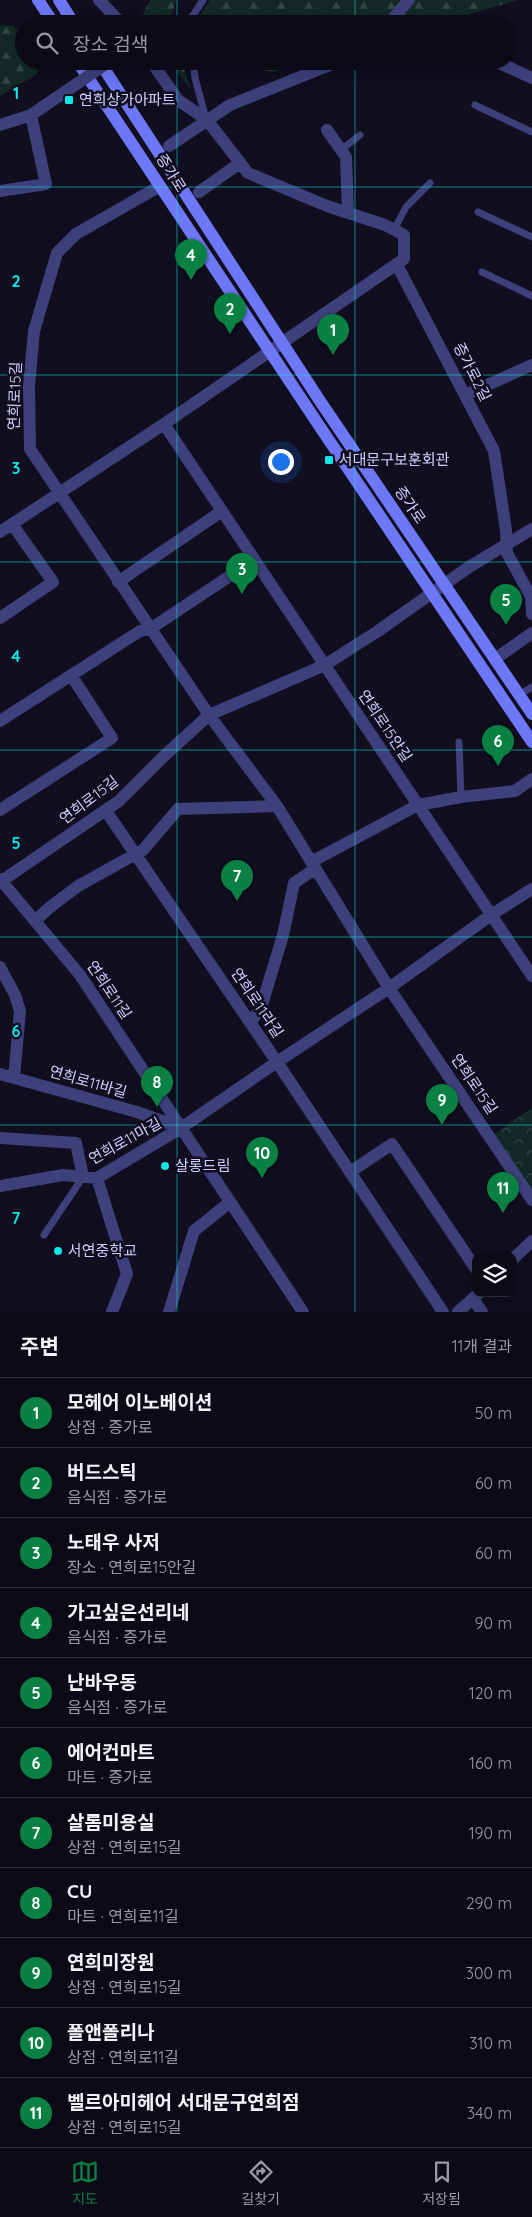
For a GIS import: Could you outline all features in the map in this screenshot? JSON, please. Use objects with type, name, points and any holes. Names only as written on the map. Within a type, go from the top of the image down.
[{"type":"main road","points":[[38,0],[48,15]]},
{"type":"main road","points":[[59,0],[68,15]]},
{"type":"main road","name":"증가로","points":[[83,70],[532,742]]},
{"type":"main road","name":"증가로","points":[[105,70],[282,344],[532,714]]},
{"type":"street","points":[[99,0],[113,15]]},
{"type":"street","points":[[396,15],[409,0]]},
{"type":"street","points":[[0,125],[31,115],[97,70]]},
{"type":"street","points":[[0,532],[164,424],[404,259],[404,235],[385,225],[348,213],[248,173],[207,120],[178,100],[157,70]]},
{"type":"street","points":[[169,146],[230,105],[318,70]]},
{"type":"street","points":[[515,70],[532,78]]},
{"type":"street","points":[[0,191],[46,184],[31,115]]},
{"type":"street","points":[[327,130],[346,157],[348,213]]},
{"type":"street","points":[[199,192],[240,163]]},
{"type":"street","name":"연희로15길","points":[[160,186],[76,234],[57,252],[34,332],[29,386],[30,449],[209,715],[277,806],[388,988],[532,1200]]},
{"type":"street","name":"증가로2길","points":[[397,265],[494,451],[506,530],[506,544]]},
{"type":"street","points":[[465,396],[532,365]]},
{"type":"street","name":"연희로15안길","points":[[164,424],[532,976]]},
{"type":"street","points":[[118,582],[222,511]]},
{"type":"street","points":[[0,618],[53,582],[12,524]]},
{"type":"street","points":[[209,715],[325,666],[445,584],[532,529]]},
{"type":"street","points":[[506,544],[506,553],[531,597],[532,614]]},
{"type":"street","points":[[0,721],[140,631],[150,629],[254,560]]},
{"type":"street","points":[[495,659],[532,633]]},
{"type":"street","points":[[0,810],[112,738],[71,675]]},
{"type":"street","name":"연희로15길","points":[[1,881],[119,801],[209,715]]},
{"type":"street","points":[[250,1022],[261,1008],[283,935],[294,883],[313,865],[418,805],[461,797],[515,791],[532,779]]},
{"type":"street","points":[[35,921],[78,886],[143,850],[178,809],[277,806]]},
{"type":"street","name":"연희로11라길","points":[[106,811],[250,1022],[443,1312]]},
{"type":"street","name":"연희로11길","points":[[1,881],[80,975],[182,1128],[298,1310]]},
{"type":"street","points":[[182,1128],[276,1062],[388,988],[491,914],[532,889]]},
{"type":"street","points":[[0,967],[15,995],[20,1011],[14,1078]]},
{"type":"street","name":"연희로11바길","points":[[0,1074],[137,1112],[182,1128]]},
{"type":"street","name":"연희로11마길","points":[[0,1186],[63,1175],[97,1178],[182,1128]]},
{"type":"street","name":"연희로11마길","points":[[0,1138],[76,1143],[83,1177]]},
{"type":"street","points":[[350,1172],[392,1144],[472,1263]]},
{"type":"street","points":[[97,1178],[127,1274],[112,1312]]},
{"type":"street","points":[[169,1312],[194,1230],[230,1202]]},
{"type":"street","points":[[517,1255],[532,1241]]},
{"type":"street","points":[[458,1312],[475,1297]]},
{"type":"street","points":[[476,1297],[482,1312]]},
{"type":"lane","points":[[193,15],[203,0]]},
{"type":"lane","points":[[194,70],[194,78],[207,120]]},
{"type":"lane","points":[[474,105],[532,132]]},
{"type":"lane","points":[[341,150],[360,135]]},
{"type":"lane","points":[[394,230],[406,207],[430,183]]},
{"type":"lane","points":[[478,212],[532,237]]},
{"type":"lane","points":[[482,272],[532,296]]},
{"type":"lane","points":[[519,695],[532,687]]},
{"type":"lane","points":[[459,742],[461,797]]},
{"type":"lane","name":"연희로11마길","points":[[44,1235],[83,1177]]},
{"type":"green space","points":[[150,0],[176,0],[172,15],[142,15]]},
{"type":"green space","points":[[210,0],[518,0],[467,15],[201,15]]},
{"type":"green space","points":[[0,25],[14,26],[15,70],[39,70],[37,74],[0,96]]},
{"type":"green space","points":[[176,70],[184,70],[191,89]]},
{"type":"green space","points":[[264,70],[281,70],[274,72]]},
{"type":"green space","points":[[532,1108],[532,1192],[493,1135]]},
{"type":"place","name":"연희상가아파트","points":[[69,100]]},
{"type":"place","name":"가고싶은선리네","points":[[191,280]]},
{"type":"place","name":"버드스틱","points":[[230,334]]},
{"type":"place","name":"모헤어 이노베이션","points":[[333,355]]},
{"type":"place","name":"서대문구보훈회관","points":[[329,460]]},
{"type":"place","name":"노태우 사저","points":[[242,594]]},
{"type":"place","name":"난바우동","points":[[506,625]]},
{"type":"place","name":"에어컨마트","points":[[498,766]]},
{"type":"place","name":"살롬미용실","points":[[237,901]]},
{"type":"place","name":"CU","points":[[157,1107]]},
{"type":"place","name":"연희미장원","points":[[442,1125]]},
{"type":"place","name":"살롱드림","points":[[165,1166]]},
{"type":"place","name":"폴앤폴리나","points":[[262,1178]]},
{"type":"place","name":"벨르아미헤어 서대문구연희점","points":[[503,1213]]},
{"type":"place","name":"서연중학교","points":[[58,1251]]}]
